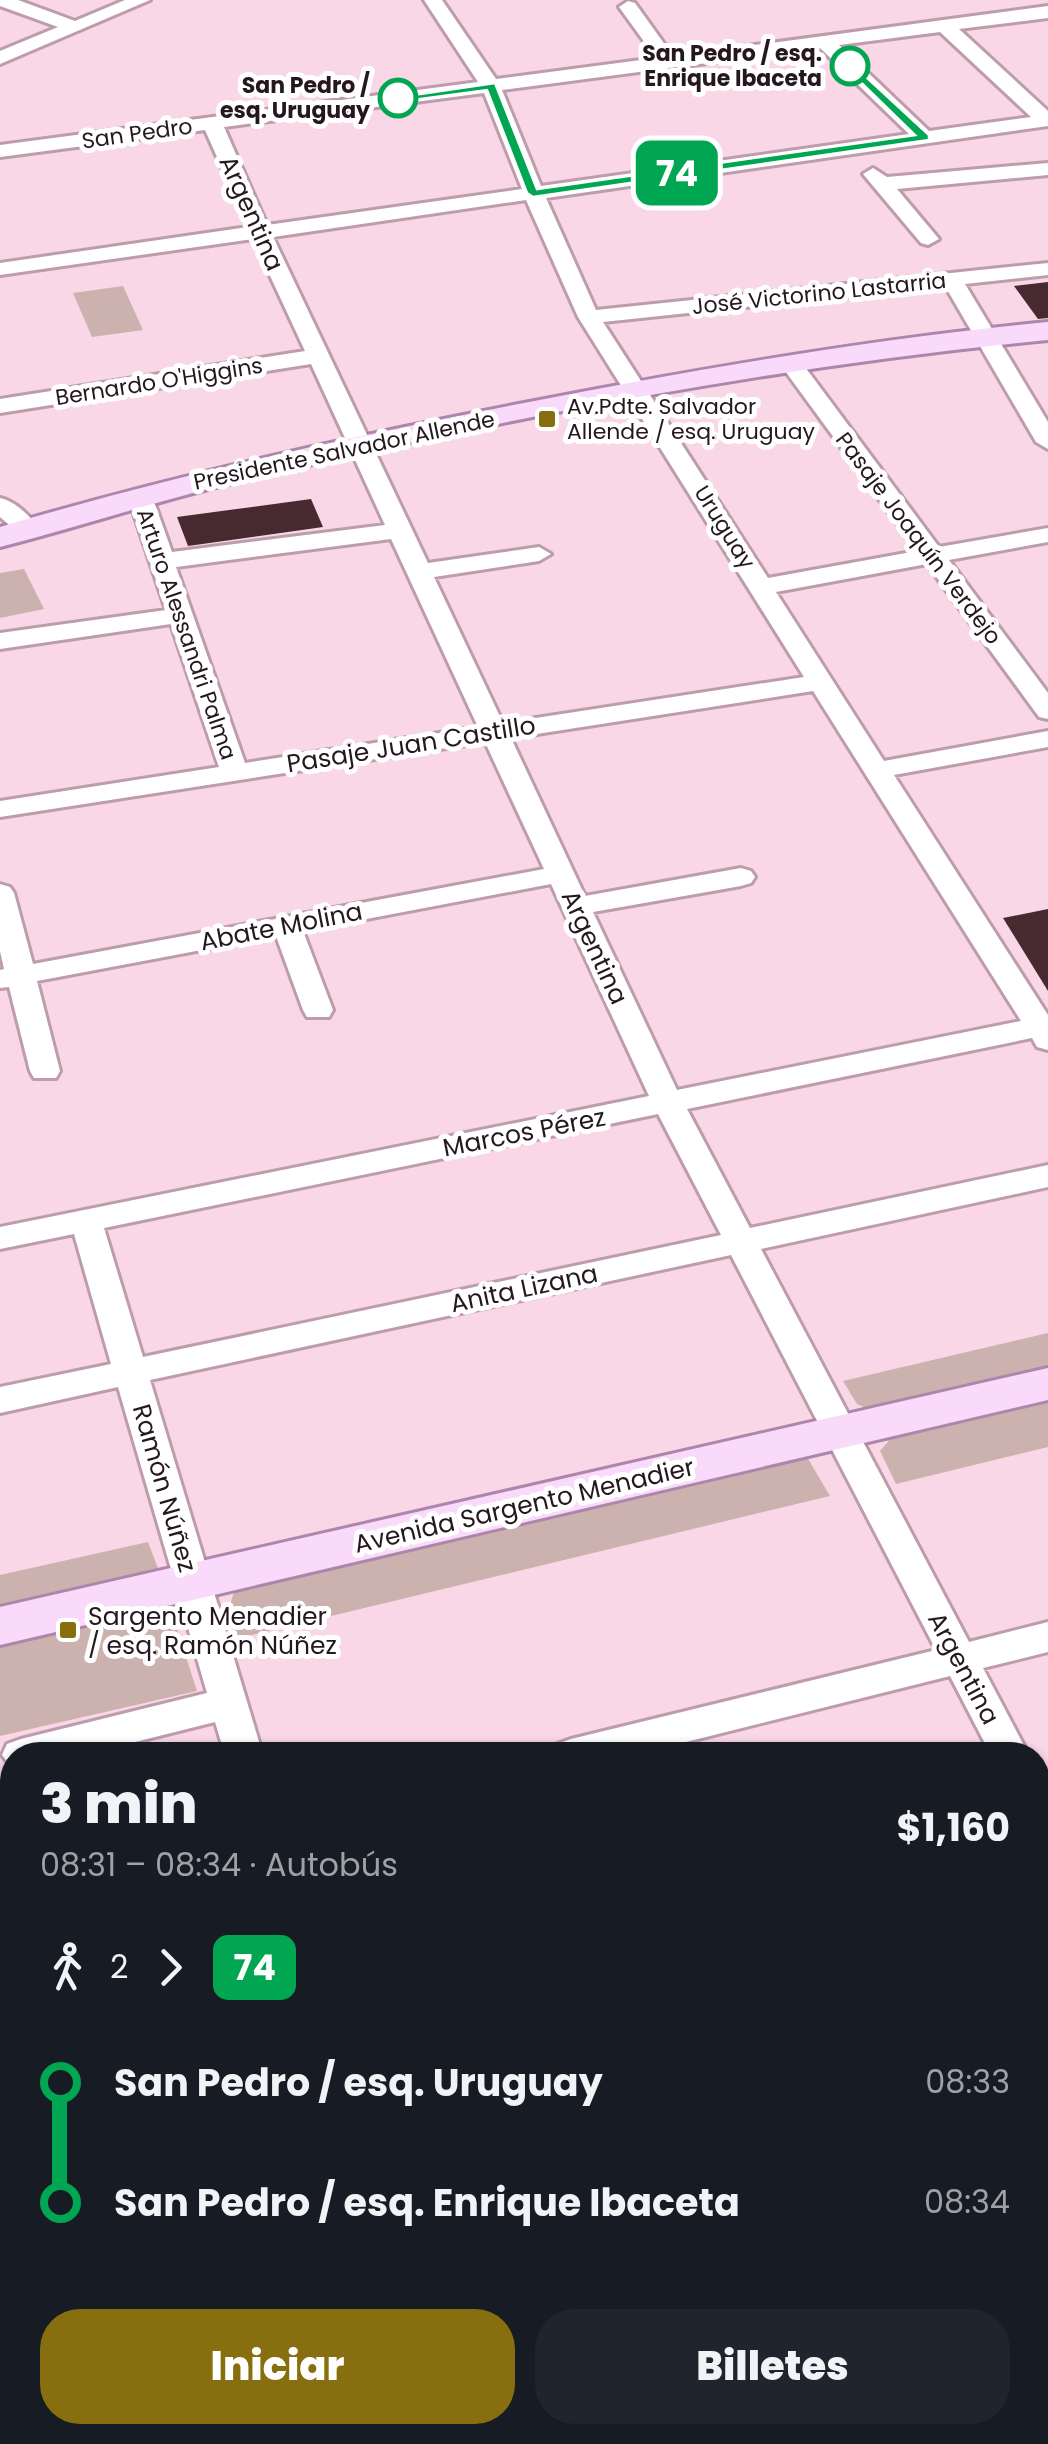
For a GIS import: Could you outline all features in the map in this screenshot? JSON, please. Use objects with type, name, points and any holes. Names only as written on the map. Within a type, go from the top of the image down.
[{"type":"main road","name":"Presidente Salvador Allende","points":[[14,532],[140,496],[360,444],[791,364],[985,336],[1048,331]]},
{"type":"main road","name":"Avenida Sargento Menadier","points":[[0,1626],[1048,1384]]},
{"type":"street","points":[[1,0],[75,27]]},
{"type":"street","points":[[0,58],[141,0]]},
{"type":"street","name":"Uruguay","points":[[433,0],[491,86],[533,193],[589,316],[1045,1030]]},
{"type":"street","points":[[628,7],[668,62]]},
{"type":"street","name":"San Pedro","points":[[0,151],[1048,12]]},
{"type":"street","points":[[944,26],[1047,120]]},
{"type":"street","points":[[826,42],[924,138]]},
{"type":"street","points":[[0,269],[1047,120]]},
{"type":"street","name":"Argentina","points":[[212,123],[668,1103],[1003,1742]]},
{"type":"street","points":[[851,148],[928,239]]},
{"type":"street","points":[[882,184],[1048,169]]},
{"type":"street","name":"José Victorino Lastarria","points":[[589,316],[1048,269]]},
{"type":"street","points":[[951,279],[1048,442]]},
{"type":"street","name":"Bernardo O'Higgins","points":[[0,406],[318,356]]},
{"type":"street","name":"Pasaje Joaquín Verdejo","points":[[791,364],[1048,712]]},
{"type":"street","name":"Arturo Alessandri Palma","points":[[140,496],[234,772]]},
{"type":"street","points":[[0,505],[14,532]]},
{"type":"street","points":[[162,561],[401,530]]},
{"type":"street","points":[[762,586],[1048,535]]},
{"type":"street","points":[[421,572],[539,554]]},
{"type":"street","points":[[0,642],[181,615]]},
{"type":"street","name":"Pasaje Juan Castillo","points":[[0,809],[822,682]]},
{"type":"street","points":[[878,770],[1048,739]]},
{"type":"street","name":"Abate Molina","points":[[10,977],[561,874]]},
{"type":"street","points":[[576,906],[741,877]]},
{"type":"street","points":[[0,893],[10,977],[45,1071]]},
{"type":"street","points":[[286,925],[318,1010]]},
{"type":"street","name":"Marcos Pérez","points":[[0,1238],[1045,1030]]},
{"type":"street","name":"Anita Lizana","points":[[0,1400],[1048,1176]]},
{"type":"street","name":"Ramón Núñez","points":[[86,1221],[240,1742]]},
{"type":"street","points":[[624,1742],[1048,1637]]},
{"type":"street","points":[[73,1742],[228,1703]]},
{"type":"shaded area","points":[[123,286],[143,330],[92,337],[73,293]]},
{"type":"shaded area","points":[[24,569],[44,609],[0,618],[0,573]]},
{"type":"shaded area","points":[[1048,1333],[1048,1369],[870,1410],[857,1404],[843,1381]]},
{"type":"shaded area","points":[[1048,1401],[1048,1447],[896,1484],[880,1451],[892,1437]]},
{"type":"shaded area","points":[[807,1457],[830,1496],[235,1639],[228,1612],[234,1592]]},
{"type":"shaded area","points":[[148,1542],[159,1571],[0,1607],[0,1575]]},
{"type":"shaded area","points":[[169,1604],[197,1691],[0,1736],[0,1641]]},
{"type":"building","points":[[1048,282],[1048,318],[1038,319],[1014,286]]},
{"type":"building","points":[[311,499],[323,527],[188,546],[177,517]]},
{"type":"building","points":[[1048,909],[1048,991],[1003,918]]},
{"type":"bus line","name":"74","points":[[398,98],[491,86],[533,193],[924,138],[850,66]]},
{"type":"place","name":"San Pedro / esq. Enrique Ibaceta","points":[[850,66]]},
{"type":"place","name":"San Pedro / esq. Uruguay","points":[[398,98]]},
{"type":"place","name":"Av.Pdte. Salvador Allende / esq. Uruguay","points":[[547,419]]},
{"type":"place","name":"Sargento Menadier / esq. Ramón Núñez","points":[[68,1630]]}]
